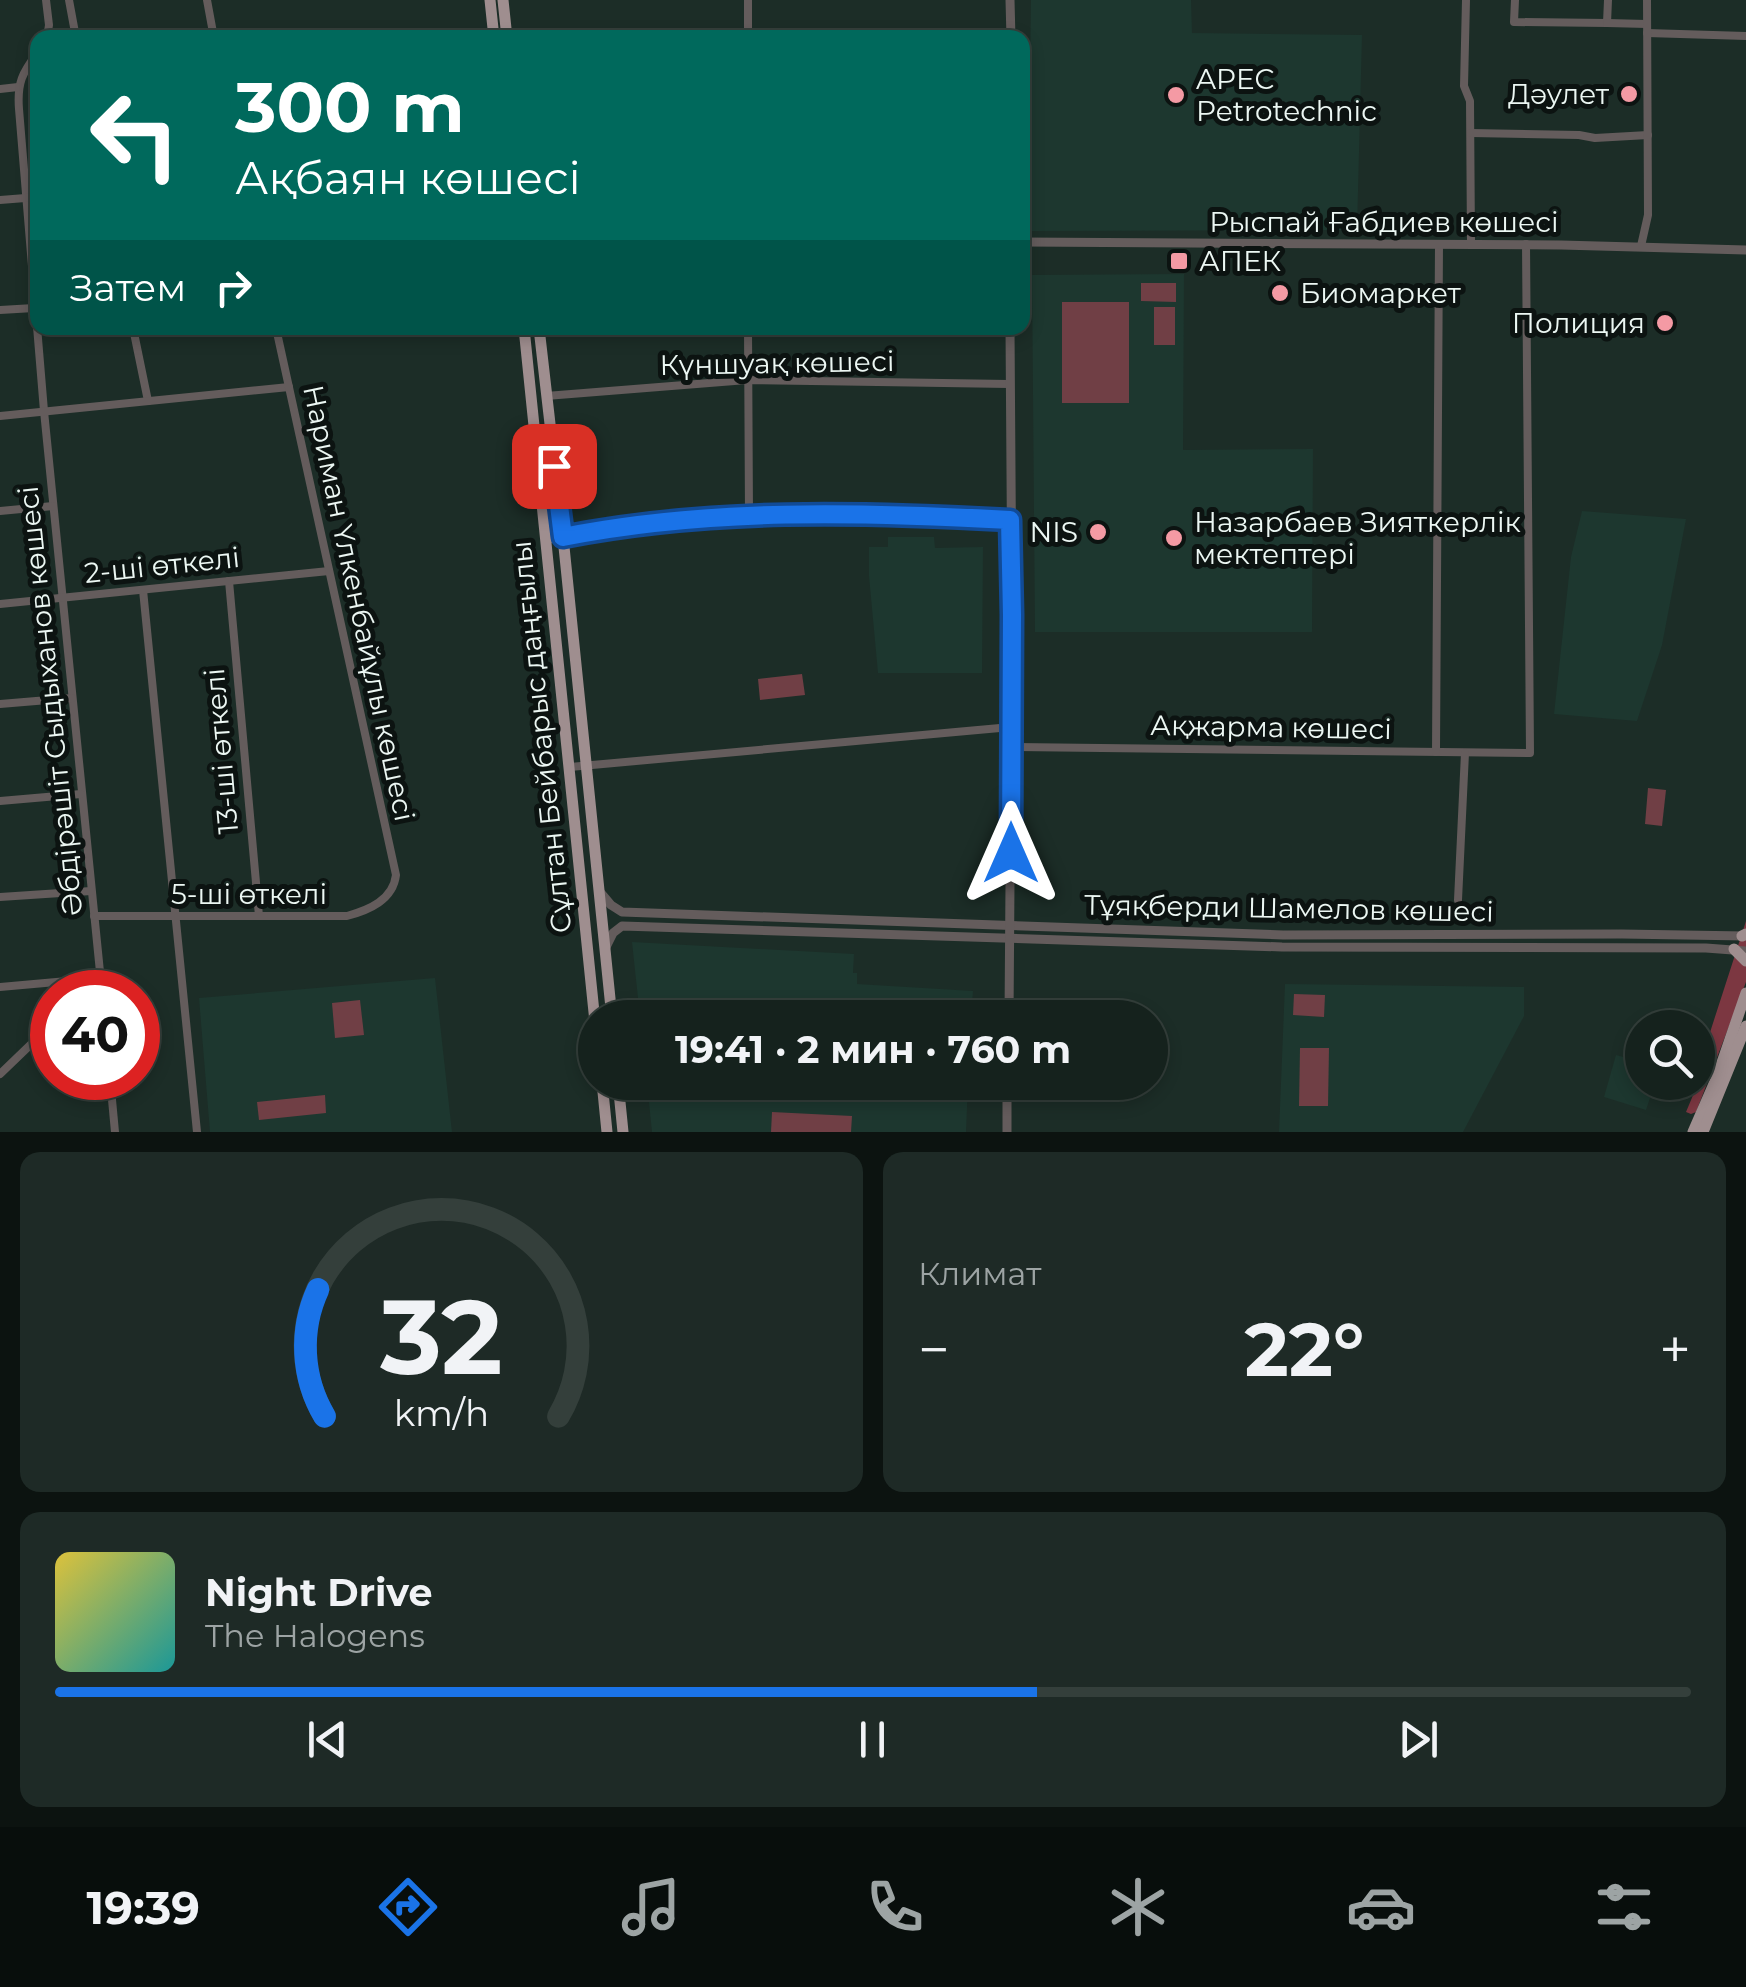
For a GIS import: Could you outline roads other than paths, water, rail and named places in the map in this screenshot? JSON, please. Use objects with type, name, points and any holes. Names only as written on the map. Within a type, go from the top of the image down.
[{"type":"main road","points":[[490,0],[493,30]]},
{"type":"main road","points":[[503,0],[506,30]]},
{"type":"main road","name":"Сұлтан Бейбарыс даңғылы","points":[[525,335],[593,1000]]},
{"type":"main road","name":"Сұлтан Бейбарыс даңғылы","points":[[539,335],[610,1000]]},
{"type":"main road","points":[[1740,950],[1746,961]]},
{"type":"main road","points":[[1693,1132],[1746,993]]},
{"type":"main road","points":[[1703,1132],[1746,1027]]},
{"type":"main road","points":[[604,1100],[607,1132]]},
{"type":"main road","points":[[620,1100],[623,1132]]},
{"type":"street","points":[[46,0],[48,30]]},
{"type":"street","points":[[69,0],[75,30]]},
{"type":"street","points":[[207,0],[213,30]]},
{"type":"street","points":[[748,0],[748,30]]},
{"type":"street","points":[[1010,0],[1010,30]]},
{"type":"street","points":[[1466,0],[1464,86],[1470,102],[1471,244]]},
{"type":"street","points":[[1515,0],[1514,22],[1608,23],[1746,36]]},
{"type":"street","points":[[1608,0],[1608,23]]},
{"type":"street","points":[[1641,246],[1648,215],[1647,0]]},
{"type":"street","points":[[0,89],[18,87],[30,62]]},
{"type":"street","name":"Әбдірәшіт Сыдыханов көшесі","points":[[18,87],[30,253]]},
{"type":"street","points":[[1471,133],[1594,138],[1648,135]]},
{"type":"street","points":[[0,200],[30,198]]},
{"type":"street","name":"Рыспай Ғабдиев көшесі","points":[[1030,242],[1526,244],[1746,250]]},
{"type":"street","points":[[1436,752],[1439,244]]},
{"type":"street","name":"Ақжарма көшесі","points":[[1011,746],[1530,753],[1526,244]]},
{"type":"street","points":[[0,310],[30,308]]},
{"type":"street","name":"Әбдірәшіт Сыдыханов көшесі","points":[[37,335],[99,970]]},
{"type":"street","points":[[134,335],[148,401]]},
{"type":"street","name":"Нариман Үлкенбайұлы көшесі","points":[[278,335],[396,875],[394,888]]},
{"type":"street","points":[[748,335],[748,514]]},
{"type":"street","points":[[1009,1000],[1010,335]]},
{"type":"street","name":"Күншуақ көшесі","points":[[546,396],[747,380],[1010,384]]},
{"type":"street","points":[[0,416],[290,387]]},
{"type":"street","points":[[0,511],[54,506]]},
{"type":"street","points":[[546,540],[748,514],[1010,520]]},
{"type":"street","name":"2-ші өткелі","points":[[0,604],[329,571]]},
{"type":"street","name":"13-ші өткелі","points":[[229,581],[259,916]]},
{"type":"street","points":[[143,590],[197,1132]]},
{"type":"street","points":[[0,704],[72,698]]},
{"type":"street","points":[[570,767],[1010,727]]},
{"type":"street","points":[[1458,900],[1465,753]]},
{"type":"street","points":[[0,802],[82,794]]},
{"type":"street","name":"5-ші өткелі","points":[[94,916],[347,916],[365,911],[394,888]]},
{"type":"street","points":[[0,897],[91,891]]},
{"type":"street","name":"Тұяқберди Шамелов көшесі","points":[[600,892],[622,912],[1283,935],[1745,936]]},
{"type":"street","name":"Тұяқберди Шамелов көшесі","points":[[605,949],[613,933],[622,926],[1282,947],[1740,950]]},
{"type":"street","points":[[1429,934],[1429,947]]},
{"type":"street","points":[[0,987],[30,984]]},
{"type":"street","points":[[0,1074],[30,1045]]},
{"type":"street","points":[[112,1100],[116,1132]]},
{"type":"street","points":[[1007,1132],[1008,1100]]},
{"type":"place","name":"Дәулет","points":[[1629,94]]},
{"type":"place","name":"APEC Petrotechnic","points":[[1176,95]]},
{"type":"place","name":"АПЕК","points":[[1179,261]]},
{"type":"place","name":"Биомаркет","points":[[1280,293]]},
{"type":"place","name":"Полиция","points":[[1665,323]]},
{"type":"place","name":"NIS","points":[[1098,532]]},
{"type":"place","name":"Назарбаев Зияткерлік мектептері","points":[[1174,538]]}]
